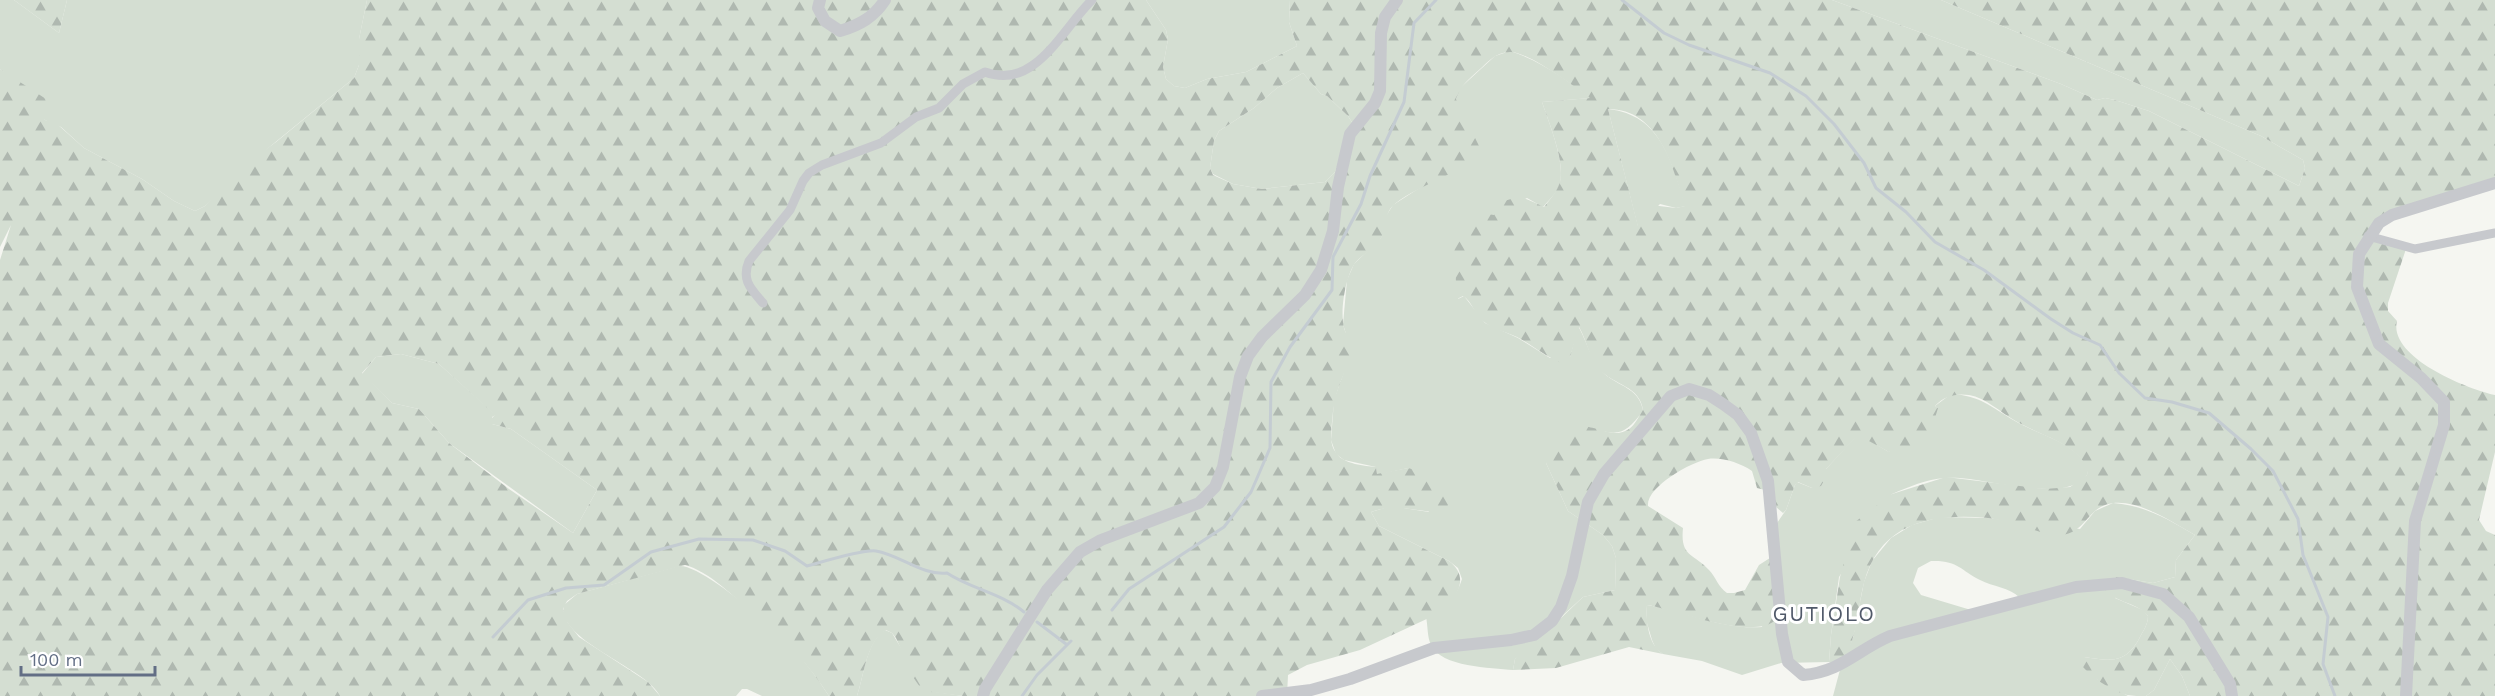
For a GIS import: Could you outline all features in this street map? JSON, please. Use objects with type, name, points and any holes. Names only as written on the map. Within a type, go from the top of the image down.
[{"type":"street","points":[[820,0],[818,8],[825,21],[840,31],[858,26],[878,11],[885,0]]},
{"type":"street","points":[[763,303],[746,281],[745,271],[749,261],[790,210],[809,173],[822,165],[880,142],[916,117],[939,108],[963,84],[978,75],[985,72],[998,77],[1007,77],[1034,65],[1092,0]]},
{"type":"street","points":[[983,696],[985,689],[1047,590],[1080,552],[1101,540],[1199,502],[1215,487],[1223,467],[1240,377],[1248,356],[1262,337],[1305,295],[1321,270],[1333,231],[1338,187],[1350,134],[1375,103],[1380,91],[1381,33],[1384,17],[1396,0]]},
{"type":"street","points":[[2406,696],[2415,521],[2444,425],[2444,402],[2421,378],[2379,344],[2357,287],[2359,254],[2368,236],[2379,223],[2392,215],[2495,183]]},
{"type":"street","points":[[2368,236],[2415,249],[2495,232]]},
{"type":"street","points":[[1262,696],[1311,690],[1350,679],[1434,648],[1511,640],[1534,634],[1543,628],[1552,621],[1561,607],[1572,576],[1588,502],[1604,474],[1671,396],[1689,389],[1709,395],[1723,404],[1738,416],[1751,433],[1767,474],[1782,634],[1788,662],[1803,675],[1821,673],[1839,667],[1869,645],[1890,636],[2076,586],[2122,583],[2163,594],[2189,616],[2230,684],[2232,696]]},
{"type":"green space","points":[[0,0],[14,0],[59,33],[67,0],[367,0],[359,39],[359,65],[354,78],[267,149],[205,206],[195,211],[84,148],[61,127],[45,120],[13,80],[0,69]]},
{"type":"green space","points":[[14,0],[67,0],[59,33]]},
{"type":"green space","points":[[367,0],[1146,0],[1166,30],[1168,39],[1163,67],[1166,79],[1174,86],[1185,88],[1207,79],[1246,72],[1297,46],[1289,22],[1290,0],[1832,0],[2061,84],[2097,100],[2105,98],[2115,100],[2149,111],[2299,186],[2305,168],[2303,160],[2261,136],[1941,0],[2495,0],[2495,179],[2425,200],[2371,232],[2407,246],[2388,303],[2388,311],[2397,321],[2397,334],[2405,347],[2432,369],[2467,386],[2495,395],[2495,452],[2479,520],[2486,531],[2495,535],[2495,696],[2190,696],[2182,676],[2170,659],[2154,690],[2146,696],[2127,695],[2114,690],[2100,682],[2079,662],[2084,657],[2109,660],[2128,653],[2144,631],[2148,616],[2137,607],[2117,599],[2106,591],[2102,585],[2104,580],[2116,577],[2153,583],[2175,577],[2176,560],[2195,535],[2146,509],[2132,504],[2118,503],[2106,505],[2095,511],[2077,529],[2063,535],[2055,535],[1997,519],[1968,517],[1929,520],[1896,534],[1882,546],[1872,562],[1864,583],[1852,641],[1841,666],[1829,662],[1840,577],[1855,522],[1892,494],[1946,477],[2045,489],[2070,487],[2087,475],[2088,467],[2063,444],[2024,426],[1981,399],[1964,394],[1946,398],[1935,406],[1938,408],[1928,441],[1889,452],[1858,435],[1826,469],[1826,477],[1821,486],[1812,488],[1798,482],[1795,485],[1783,513],[1776,507],[1773,492],[1757,488],[1752,471],[1725,460],[1700,461],[1671,476],[1654,491],[1648,506],[1683,528],[1686,550],[1709,570],[1727,593],[1745,590],[1759,565],[1773,556],[1777,619],[1766,625],[1733,626],[1647,605],[1651,639],[1663,654],[1629,647],[1556,668],[1513,670],[1515,659],[1522,649],[1560,619],[1583,597],[1615,590],[1616,558],[1612,546],[1603,535],[1568,511],[1546,463],[1548,456],[1556,443],[1574,429],[1589,427],[1614,433],[1624,432],[1633,425],[1643,410],[1641,402],[1632,391],[1596,366],[1579,327],[1570,357],[1561,363],[1517,337],[1487,324],[1463,296],[1457,299],[1453,231],[1487,214],[1494,215],[1499,203],[1512,199],[1527,199],[1544,207],[1557,189],[1561,173],[1556,142],[1542,102],[1590,98],[1539,63],[1518,53],[1510,52],[1496,56],[1489,61],[1465,83],[1456,99],[1479,146],[1478,155],[1459,169],[1416,190],[1396,203],[1388,214],[1380,240],[1352,268],[1346,286],[1343,317],[1346,333],[1358,347],[1337,392],[1331,430],[1333,447],[1340,457],[1355,464],[1376,467],[1377,474],[1408,468],[1447,479],[1450,496],[1444,512],[1390,508],[1371,512],[1379,526],[1449,561],[1460,576],[1460,584],[1453,599],[1431,617],[1360,650],[1307,665],[1288,675],[1287,696],[963,696],[931,692],[920,687],[913,677],[896,638],[886,630],[879,635],[870,651],[857,696],[829,696],[800,657],[768,626],[716,582],[685,565],[577,594],[567,601],[563,609],[568,623],[579,637],[648,682],[660,696],[0,696],[0,260],[11,225],[0,247],[0,69],[46,99],[43,115],[45,120],[56,123],[84,148],[195,211],[205,206],[239,169],[354,78],[359,65],[359,39]],"holes":[[[1303,73],[1321,94],[1327,96],[1348,116],[1353,124],[1335,172],[1325,182],[1262,189],[1233,184],[1213,175],[1210,168],[1214,141],[1219,131],[1254,108],[1277,88]],[[1608,109],[1625,112],[1640,119],[1652,129],[1669,158],[1685,206],[1676,208],[1651,205],[1645,211],[1638,226]],[[401,354],[439,364],[495,415],[491,419],[492,424],[511,429],[597,490],[573,533],[509,489],[449,443],[419,409],[392,403],[362,373],[376,357]]]},
{"type":"green space","points":[[1146,0],[1290,0],[1289,22],[1297,46],[1246,72],[1207,79],[1185,88],[1174,86],[1166,79],[1163,67],[1168,39],[1166,30]]},
{"type":"green space","points":[[1832,0],[1941,0],[2261,136],[2303,160],[2305,168],[2299,186],[2149,111],[2115,100],[2105,98],[2097,100],[2061,84]]},
{"type":"green space","points":[[1510,51],[1542,65],[1591,98],[1542,102],[1558,153],[1561,174],[1559,187],[1543,207],[1527,198],[1494,215],[1458,299],[1464,296],[1485,323],[1518,338],[1550,358],[1570,357],[1578,326],[1597,365],[1607,376],[1630,390],[1638,398],[1643,411],[1631,425],[1620,432],[1607,432],[1589,427],[1546,463],[1568,511],[1603,535],[1612,546],[1616,558],[1615,590],[1583,597],[1515,659],[1513,670],[1468,665],[1445,658],[1436,652],[1428,635],[1426,617],[1444,607],[1457,592],[1462,579],[1458,568],[1449,561],[1379,526],[1371,512],[1391,506],[1429,512],[1408,468],[1377,475],[1376,467],[1344,460],[1336,454],[1331,440],[1334,400],[1345,369],[1346,334],[1343,324],[1347,280],[1354,264],[1381,238],[1386,216],[1393,205],[1421,187],[1459,109],[1456,99],[1459,89],[1495,56]]},
{"type":"green space","points":[[1303,73],[1321,94],[1327,96],[1348,116],[1353,124],[1335,172],[1325,182],[1262,189],[1233,184],[1213,174],[1210,168],[1214,141],[1219,131],[1254,108],[1277,88]]},
{"type":"green space","points":[[1608,109],[1626,113],[1641,120],[1662,143],[1686,206],[1676,208],[1660,204],[1638,227]]},
{"type":"green space","points":[[401,354],[439,364],[496,415],[492,417],[492,424],[511,429],[597,490],[573,533],[449,443],[419,409],[392,403],[362,374],[376,357]]},
{"type":"green space","points":[[1951,394],[1978,399],[2015,421],[2064,444],[2089,467],[2087,475],[2075,484],[2041,489],[1945,478],[1924,482],[1892,494],[1839,577],[1829,662],[1781,663],[1742,675],[1702,661],[1663,654],[1656,649],[1647,623],[1647,605],[1732,626],[1762,627],[1777,523],[1786,510],[1797,482],[1812,488],[1858,434],[1889,452],[1938,408],[1935,406]]},
{"type":"green space","points":[[2113,503],[2124,504],[2165,518],[2195,535],[2176,560],[2175,577],[2153,583],[2116,577],[2115,598],[2143,610],[2148,616],[2146,625],[2134,647],[2122,657],[2109,660],[2084,657],[2097,679],[2128,696],[1833,696],[1841,666],[1853,638],[1864,582],[1872,561],[1891,538],[1912,525],[1940,517],[1988,518],[2080,529],[2095,511]],"holes":[[[1931,561],[1958,566],[1980,580],[2020,598],[1971,610],[1921,595],[1913,583],[1918,568]]]},
{"type":"green space","points":[[679,566],[690,568],[704,575],[756,613],[793,648],[829,696],[762,696],[742,689],[736,696],[660,696],[652,685],[587,642],[573,630],[565,618],[564,605],[577,594]]},
{"type":"green space","points":[[885,630],[892,633],[936,692],[963,696],[857,696],[870,651],[879,635]]},
{"type":"green space","points":[[2170,659],[2182,676],[2190,696],[2146,696],[2154,690]]},
{"type":"waterway","points":[[1112,610],[1129,589],[1224,527],[1251,492],[1270,448],[1271,382],[1290,347],[1332,290],[1333,257],[1361,204],[1370,176],[1404,102],[1414,23],[1436,0]]},
{"type":"waterway","points":[[1622,0],[1664,33],[1689,45],[1770,73],[1806,96],[1834,124],[1864,163],[1876,188],[1906,212],[1935,242],[1984,270],[2073,333],[2100,345],[2119,373],[2145,398],[2172,402],[2209,413],[2251,449],[2273,471],[2298,519],[2303,555],[2328,617],[2323,664],[2335,696]]},
{"type":"waterway","points":[[493,637],[528,600],[566,588],[604,585],[651,552],[699,539],[753,540],[785,551],[807,566],[870,551],[885,553],[929,571],[947,573],[1006,600],[1024,612]]},
{"type":"waterway","points":[[1037,622],[1066,644]]},
{"type":"waterway","points":[[1022,696],[1037,675],[1071,641]]},
{"type":"district","name":"GUTIOLO","points":[[1824,614]]}]
